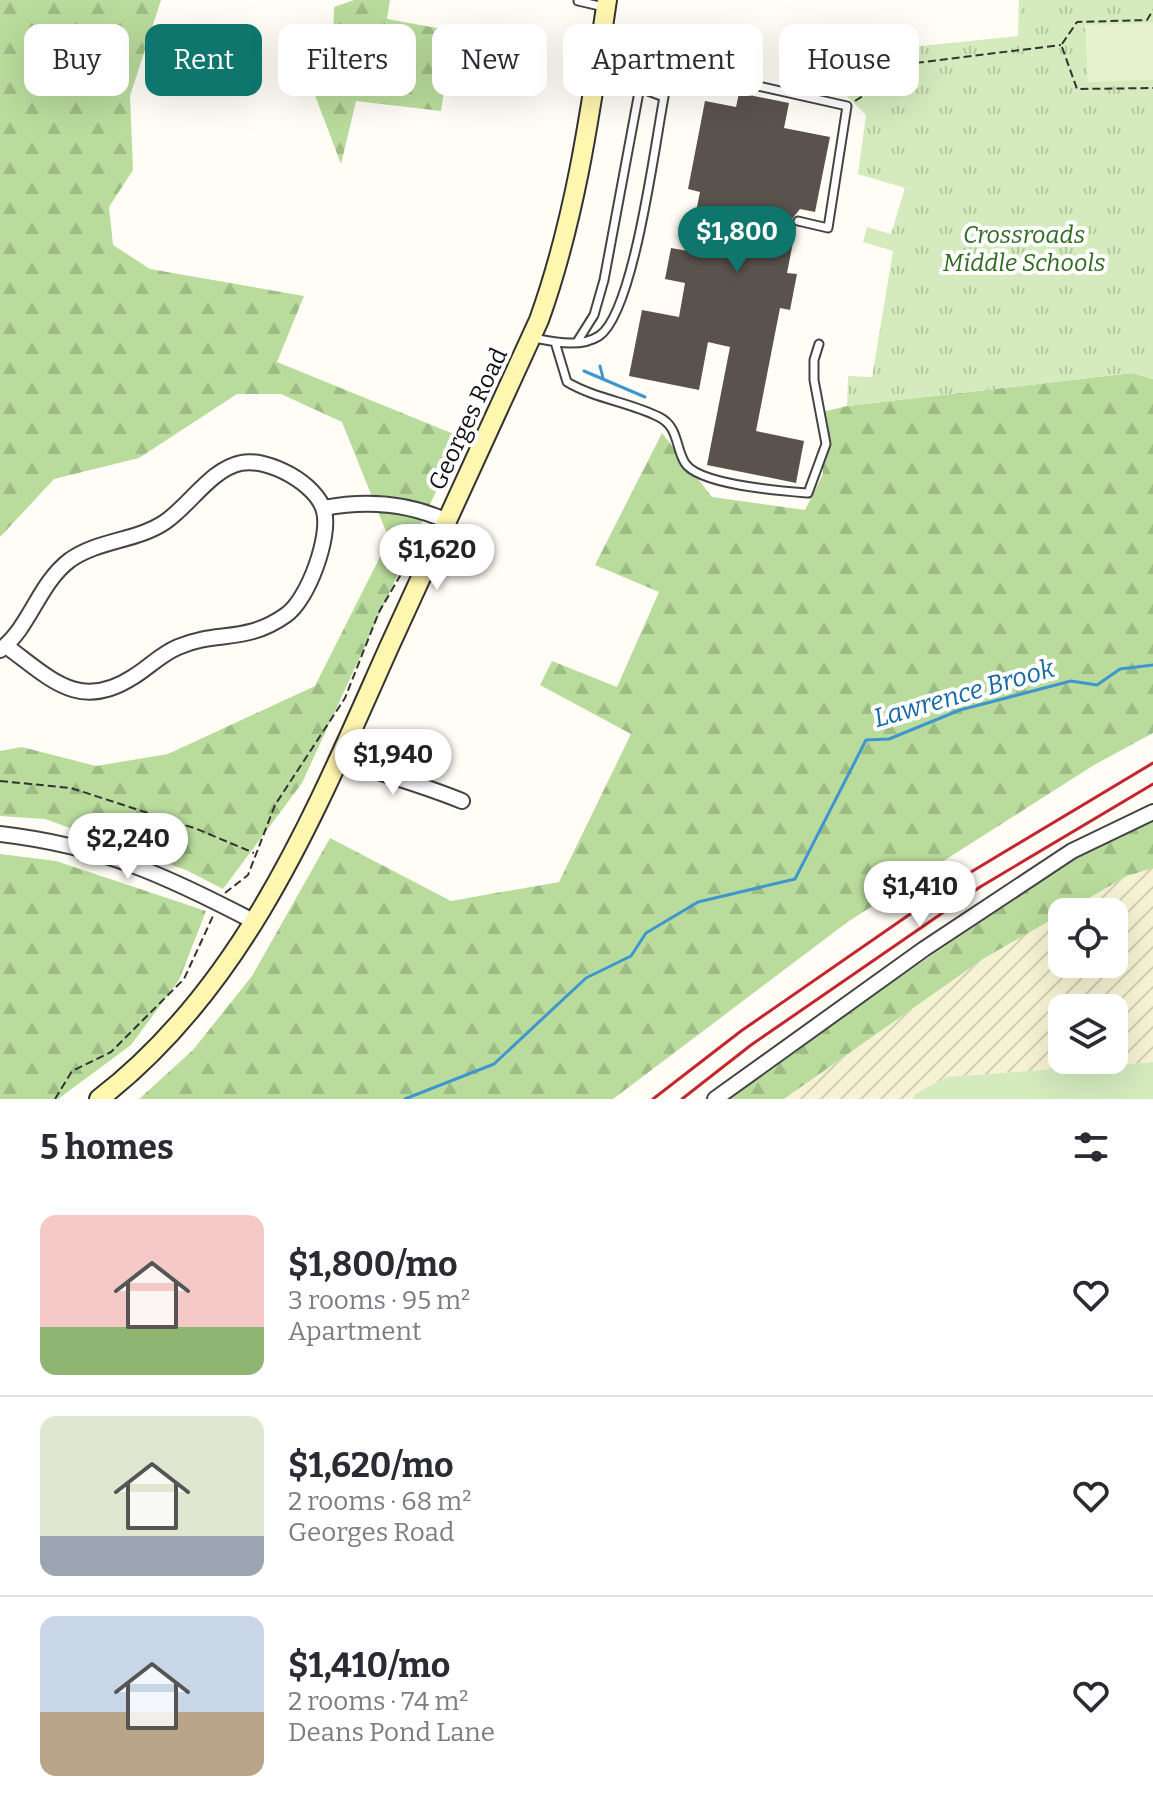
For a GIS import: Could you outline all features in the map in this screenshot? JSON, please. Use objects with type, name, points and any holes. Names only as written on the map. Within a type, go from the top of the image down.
[{"type":"street","name":"Georges Road","points":[[604,24],[607,4]]},
{"type":"street","name":"Georges Road","points":[[99,1099],[169,1038],[221,975],[255,922],[339,758],[532,337],[557,269],[583,156],[592,96]]},
{"type":"street","points":[[240,463],[270,464],[298,479],[324,508],[326,535],[309,584],[290,613],[257,633],[178,647],[106,693],[75,692],[3,648],[50,578],[72,559],[162,524],[215,477],[240,463]]},
{"type":"street","points":[[324,508],[352,503],[385,504],[420,510],[447,521]]},
{"type":"street","points":[[339,758],[378,774],[414,781],[462,801]]},
{"type":"street","points":[[715,1099],[924,949],[1072,851],[1153,812]]},
{"type":"street","points":[[0,834],[74,845],[119,858],[169,877],[255,922]]},
{"type":"lane","points":[[578,1],[607,4]]},
{"type":"lane","points":[[763,87],[847,106],[828,228],[798,221]]},
{"type":"lane","points":[[577,342],[594,315],[604,280],[638,96]]},
{"type":"lane","points":[[532,337],[555,342],[577,342],[597,338],[610,327],[628,283],[664,97],[661,96]]},
{"type":"lane","points":[[555,342],[567,382],[590,395],[661,417],[678,436],[685,463],[700,475],[808,493],[826,444],[814,380],[819,344]]},
{"type":"path","points":[[847,106],[915,63],[1061,45],[1077,22],[1147,20],[1153,10]]},
{"type":"path","points":[[1061,45],[1077,89],[1153,88]]},
{"type":"path","points":[[223,895],[248,875],[255,853],[291,778],[345,698],[379,612],[411,557],[416,521]]},
{"type":"path","points":[[0,781],[71,788],[197,829],[238,849],[255,853]]},
{"type":"path","points":[[55,1099],[72,1071],[111,1052],[184,979],[215,910]]},
{"type":"shaded area","points":[[1153,868],[1153,1062],[1128,1064],[1128,994],[1048,994],[1048,1070],[947,1077],[915,1094],[913,1099],[784,1099],[983,959],[1048,921],[1048,978],[1128,978],[1128,898],[1088,898],[1127,876]]},
{"type":"green space","points":[[0,0],[161,0],[153,24],[145,24],[145,50],[130,96],[133,170],[109,207],[113,245],[150,269],[304,296],[277,362],[461,437],[302,783],[223,889],[186,870],[45,819],[0,816],[0,751],[22,747],[96,766],[168,754],[315,686],[389,539],[342,422],[281,394],[237,394],[139,458],[54,479],[0,537]]},
{"type":"green space","points":[[354,0],[390,0],[387,19],[414,24],[334,24],[334,7]]},
{"type":"green space","name":"Crossroads Middle Schools","points":[[1019,0],[1153,0],[1153,379],[1132,373],[847,406],[848,376],[872,377],[893,251],[863,242],[867,227],[891,234],[905,188],[858,174],[866,115],[847,96],[919,96],[919,46],[1018,36]]},
{"type":"green space","points":[[1153,23],[1153,80],[1088,82],[1085,25]]},
{"type":"green space","points":[[416,24],[432,27],[432,96],[443,96],[441,111],[356,101],[341,164],[315,96],[416,96]]},
{"type":"green space","points":[[1132,373],[1153,379],[1153,733],[1094,765],[849,921],[613,1099],[139,1099],[193,1050],[252,976],[330,838],[451,901],[559,882],[631,734],[540,685],[552,661],[617,687],[659,592],[595,565],[662,433],[712,497],[805,510],[823,474],[822,412],[847,406]]},
{"type":"green space","points":[[1153,820],[1153,868],[1127,876],[1089,898],[1048,898],[1048,922],[983,959],[784,1099],[728,1099],[793,1050],[1095,844]]},
{"type":"green space","points":[[0,854],[56,861],[206,911],[179,980],[131,1045],[58,1099],[0,1099]]},
{"type":"green space","points":[[1153,1062],[1153,1099],[913,1099],[915,1094],[947,1077],[1048,1070],[1048,1074],[1128,1074],[1128,1064]]},
{"type":"building","points":[[738,96],[754,96],[789,103],[784,128],[830,137],[815,212],[800,209],[792,219],[796,227],[787,273],[797,274],[790,310],[780,308],[756,431],[804,441],[796,483],[707,465],[730,347],[708,342],[699,390],[629,376],[642,310],[679,317],[685,283],[665,279],[671,248],[688,251],[700,192],[688,189],[705,101],[736,107]],"holes":[[[727,217],[755,222],[751,242],[723,237]]]},
{"type":"waterway","points":[[600,366],[603,378]]},
{"type":"waterway","points":[[584,371],[645,397]]},
{"type":"waterway","name":"Lawrence Brook","points":[[405,1099],[494,1064],[586,978],[631,956],[646,933],[698,902],[795,879],[866,740],[889,739],[960,710],[1071,681],[1097,685],[1120,669],[1153,665]]},
{"type":"railway","points":[[653,1099],[741,1031],[971,872],[1153,763]]},
{"type":"railway","points":[[682,1099],[751,1045],[980,887],[1153,784]]}]
